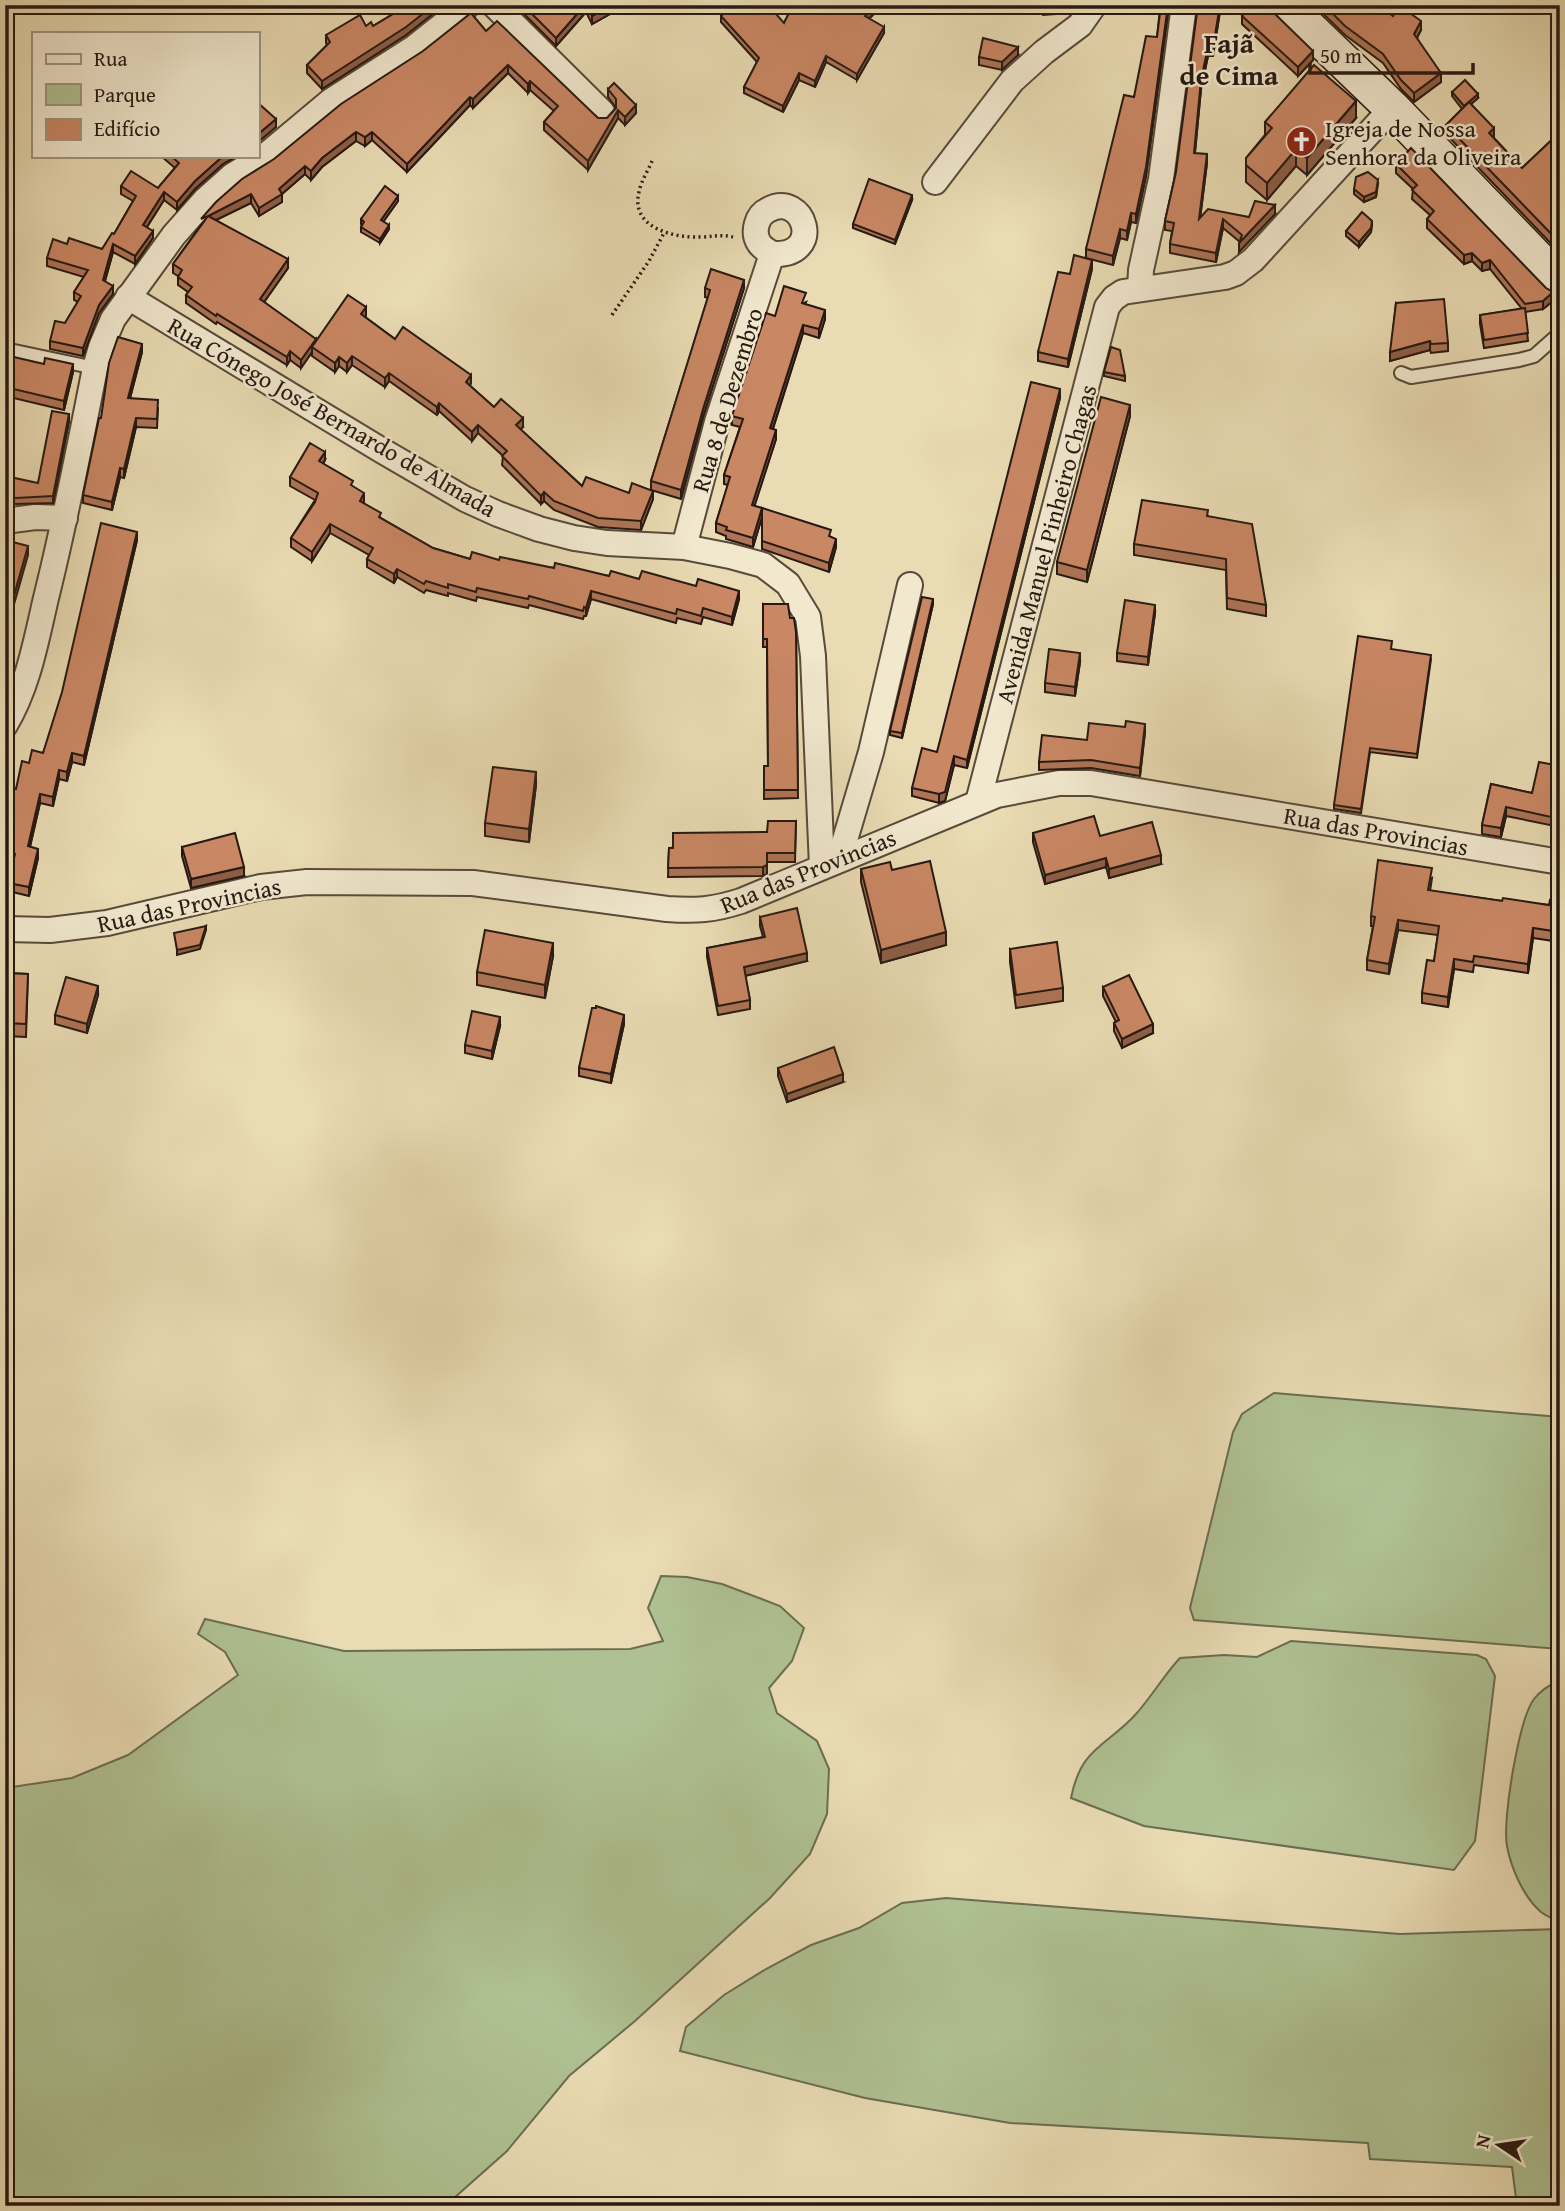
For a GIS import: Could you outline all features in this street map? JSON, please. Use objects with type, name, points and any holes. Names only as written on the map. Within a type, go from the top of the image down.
[{"type":"street","points":[[5,725],[25,681],[31,660],[65,518],[95,368],[113,319],[174,235],[205,200],[233,175],[265,156],[332,100],[415,47],[468,5]]},
{"type":"street","points":[[494,5],[602,112]]},
{"type":"street","points":[[935,183],[1012,81],[1080,25],[1094,5]]},
{"type":"street","points":[[1132,291],[1141,270],[1161,179],[1184,5]]},
{"type":"street","points":[[1285,5],[1392,108],[1560,282]]},
{"type":"street","points":[[1132,291],[1208,281],[1236,273],[1253,260],[1392,108]]},
{"type":"street","name":"Rua 8 de Dezembro","points":[[684,547],[765,248]]},
{"type":"street","name":"Avenida Manuel Pinheiro Chagas","points":[[978,802],[1107,307],[1132,291]]},
{"type":"street","name":"Rua Cónego José Bernardo de Almada","points":[[128,297],[381,450],[465,499],[498,514],[574,538],[607,543],[684,547],[730,556],[763,565],[788,584],[808,617],[831,863]]},
{"type":"street","points":[[5,520],[65,518]]},
{"type":"street","points":[[831,863],[871,752],[910,585]]},
{"type":"street","name":"Rua das Provincias","points":[[5,929],[50,930],[107,923],[261,887],[307,882],[473,883],[698,911],[715,909],[741,901],[978,802],[1013,790],[1059,783],[1091,783],[1560,862]]},
{"type":"lane","points":[[1401,373],[1411,377],[1519,360],[1534,356],[1560,333]]},
{"type":"lane","points":[[5,349],[95,368]]},
{"type":"path","points":[[652,161],[638,194],[638,205],[653,228],[664,233],[698,237],[722,234],[765,248]]},
{"type":"path","points":[[612,315],[649,261],[664,233]]},
{"type":"green space","points":[[1274,1393],[1560,1417],[1560,1649],[1194,1620],[1190,1608],[1233,1432],[1242,1414]]},
{"type":"green space","points":[[661,1576],[687,1577],[722,1584],[780,1606],[804,1628],[792,1661],[769,1688],[777,1713],[817,1741],[829,1769],[827,1814],[810,1854],[770,1898],[635,2021],[569,2076],[507,2151],[454,2198],[431,2206],[5,2206],[5,1788],[72,1778],[128,1755],[238,1675],[225,1652],[198,1634],[205,1619],[344,1651],[630,1649],[663,1641],[648,1608]]},
{"type":"green space","points":[[1291,1641],[1477,1655],[1486,1659],[1495,1676],[1475,1841],[1454,1870],[1144,1826],[1071,1798],[1075,1781],[1088,1758],[1136,1714],[1180,1658],[1224,1655],[1257,1657]]},
{"type":"green space","points":[[1560,1680],[1560,1923],[1541,1912],[1524,1891],[1512,1864],[1506,1833],[1513,1770],[1528,1710],[1539,1693]]},
{"type":"green space","points":[[946,1898],[1400,1934],[1560,1929],[1560,2206],[1517,2206],[1512,2167],[1370,2159],[1368,2143],[1010,2123],[865,2098],[680,2051],[686,2027],[724,1995],[766,1969],[811,1945],[859,1928],[902,1903]]},
{"type":"building","points":[[408,5],[434,5],[406,27],[322,81],[307,65],[330,42],[326,35],[360,15],[366,26],[371,22],[373,26]]},
{"type":"building","points":[[523,5],[585,5],[556,38]]},
{"type":"building","points":[[586,5],[612,5],[592,16]]},
{"type":"building","points":[[733,5],[768,5],[784,23],[793,5],[876,5],[865,16],[884,27],[857,74],[826,56],[815,81],[799,73],[783,106],[744,87],[759,58],[721,16]]},
{"type":"building","points":[[1161,5],[1168,5],[1146,167],[1136,214],[1131,213],[1127,231],[1120,229],[1113,256],[1086,249],[1124,95],[1134,97],[1146,36],[1157,37]]},
{"type":"building","points":[[1198,5],[1220,5],[1213,47],[1208,47],[1201,80],[1194,153],[1207,154],[1199,219],[1208,209],[1249,217],[1255,201],[1275,205],[1239,243],[1242,235],[1223,219],[1216,253],[1170,244],[1174,223],[1165,221],[1176,172]]},
{"type":"building","points":[[1251,5],[1268,5],[1313,51],[1298,67],[1242,16]]},
{"type":"building","points":[[1324,5],[1378,5],[1393,16],[1400,6],[1421,21],[1414,34],[1441,73],[1414,93],[1383,54],[1345,26]]},
{"type":"building","points":[[471,13],[486,31],[497,21],[598,118],[607,118],[616,108],[616,99],[608,89],[614,83],[636,105],[625,117],[618,110],[588,161],[544,122],[558,106],[508,65],[473,99],[470,97],[407,164],[372,132],[365,137],[356,132],[322,158],[311,171],[305,166],[279,189],[282,194],[259,208],[251,194],[201,219],[242,179],[274,159],[341,104],[423,51]]},
{"type":"building","points":[[983,38],[1018,47],[1002,62],[979,57]]},
{"type":"building","name":"Igreja de Nossa Senhora da Oliveira","points":[[1314,65],[1356,101],[1307,158],[1296,149],[1267,183],[1246,165],[1246,158],[1272,128],[1265,122]]},
{"type":"building","points":[[1465,80],[1478,94],[1464,106],[1452,92]]},
{"type":"building","points":[[1469,102],[1494,128],[1489,133],[1522,168],[1560,132],[1560,243],[1446,125]]},
{"type":"building","points":[[259,104],[276,119],[259,133]]},
{"type":"building","points":[[1411,148],[1546,288],[1553,292],[1543,301],[1525,304],[1490,260],[1482,263],[1472,253],[1464,255],[1427,219],[1434,211],[1412,190],[1417,185],[1396,164]]},
{"type":"building","points":[[173,158],[221,158],[177,202],[164,192],[143,225],[153,231],[135,256],[113,244],[103,280],[113,286],[99,305],[83,348],[50,341],[55,321],[65,323],[81,296],[74,292],[88,270],[47,258],[53,239],[67,244],[69,238],[102,249],[136,196],[121,186],[131,171],[158,188],[179,163]]},
{"type":"building","points":[[1368,172],[1378,180],[1376,192],[1364,197],[1354,189],[1356,177]]},
{"type":"building","points":[[869,179],[912,195],[895,240],[853,224]]},
{"type":"building","points":[[385,186],[398,196],[381,220],[389,225],[380,239],[361,227],[364,222],[361,219]]},
{"type":"building","points":[[1362,212],[1372,221],[1371,228],[1359,242],[1346,231]]},
{"type":"building","points":[[208,216],[288,259],[260,299],[316,339],[301,360],[290,351],[287,357],[217,314],[216,316],[186,295],[192,287],[178,277],[182,270],[173,264]]},
{"type":"building","points":[[1074,255],[1092,260],[1068,359],[1038,352],[1058,272],[1070,274]]},
{"type":"building","points":[[711,269],[744,280],[703,409],[681,490],[651,481],[710,290],[705,288]]},
{"type":"building","points":[[784,286],[806,293],[802,303],[825,310],[819,329],[803,325],[770,428],[776,430],[752,505],[762,508],[753,538],[726,530],[727,527],[716,523],[730,477],[724,475],[743,419],[732,416],[766,313],[775,316]]},
{"type":"building","points":[[348,295],[366,307],[361,314],[395,339],[403,327],[471,375],[466,382],[494,407],[501,399],[523,418],[516,425],[582,486],[586,477],[629,493],[632,483],[653,491],[641,521],[598,518],[554,501],[544,492],[541,496],[502,456],[507,451],[478,425],[472,432],[439,403],[437,407],[389,373],[385,378],[352,356],[347,363],[339,357],[335,363],[312,347]]},
{"type":"building","points":[[1444,299],[1448,343],[1431,344],[1430,341],[1390,352],[1396,303]]},
{"type":"building","points":[[1525,308],[1528,333],[1484,340],[1480,315]]},
{"type":"building","points":[[118,337],[142,344],[128,398],[158,400],[157,419],[136,418],[124,469],[120,468],[112,502],[83,495],[101,418],[109,363]]},
{"type":"building","points":[[1111,347],[1120,350],[1125,376],[1104,372]]},
{"type":"building","points":[[5,355],[44,364],[45,358],[73,364],[64,401],[5,387]]},
{"type":"building","points":[[1031,382],[1060,389],[967,760],[954,756],[945,792],[939,794],[912,788],[922,748],[937,752]]},
{"type":"building","points":[[1101,397],[1130,405],[1087,570],[1057,562]]},
{"type":"building","points":[[52,411],[69,414],[53,496],[6,496],[10,477],[38,483]]},
{"type":"building","points":[[310,443],[325,452],[319,461],[353,481],[351,485],[364,493],[360,501],[381,513],[379,517],[433,548],[470,559],[472,552],[499,560],[500,557],[554,568],[555,563],[609,576],[611,571],[639,579],[642,571],[696,586],[698,579],[739,591],[732,617],[703,608],[701,616],[677,609],[676,614],[591,591],[583,611],[529,596],[528,599],[477,588],[476,592],[448,584],[448,588],[426,581],[424,584],[397,569],[394,574],[367,559],[373,548],[330,524],[312,552],[291,538],[318,493],[290,477]]},
{"type":"building","points":[[1142,500],[1208,510],[1207,516],[1252,524],[1266,605],[1227,598],[1226,559],[1134,544]]},
{"type":"building","points":[[762,508],[831,530],[829,536],[836,539],[829,563],[762,541]]},
{"type":"building","points":[[101,523],[137,532],[84,756],[72,753],[67,772],[59,770],[53,797],[40,794],[28,846],[38,849],[29,887],[8,883],[15,854],[5,852],[5,786],[16,789],[22,761],[29,763],[32,750],[43,753],[62,692]]},
{"type":"building","points":[[5,540],[28,546],[5,627]]},
{"type":"building","points":[[922,597],[933,599],[902,733],[890,731]]},
{"type":"building","points":[[1125,600],[1155,605],[1148,657],[1117,653]]},
{"type":"building","points":[[763,604],[788,604],[790,618],[794,618],[798,790],[764,790],[764,766],[768,766],[767,639],[763,639]]},
{"type":"building","points":[[1358,636],[1392,641],[1391,649],[1431,655],[1417,754],[1370,748],[1361,809],[1334,805]]},
{"type":"building","points":[[1049,649],[1080,653],[1075,687],[1045,683]]},
{"type":"building","points":[[1126,721],[1145,724],[1140,768],[1091,760],[1039,762],[1042,735],[1087,740],[1089,723],[1125,727]]},
{"type":"building","points":[[1539,762],[1560,766],[1560,819],[1506,807],[1501,828],[1482,825],[1491,784],[1532,793]]},
{"type":"building","points":[[493,767],[536,772],[529,829],[485,823]]},
{"type":"building","points":[[1094,816],[1100,836],[1152,822],[1161,855],[1109,869],[1106,858],[1045,875],[1033,833]]},
{"type":"building","points":[[768,821],[796,821],[795,853],[767,853],[767,865],[763,867],[668,868],[669,848],[673,848],[673,833],[767,832]]},
{"type":"building","points":[[235,833],[244,867],[191,879],[182,847]]},
{"type":"building","points":[[1378,860],[1432,868],[1428,890],[1502,901],[1503,898],[1549,905],[1550,900],[1560,902],[1560,932],[1533,928],[1528,964],[1474,956],[1473,962],[1454,959],[1448,997],[1422,993],[1427,960],[1434,961],[1439,926],[1398,920],[1389,964],[1367,960],[1375,917],[1371,916]]},
{"type":"building","points":[[930,861],[946,932],[881,950],[861,869],[890,862],[892,870]]},
{"type":"building","points":[[797,908],[807,953],[744,967],[750,1000],[718,1006],[707,948],[765,937],[760,917]]},
{"type":"building","points":[[206,926],[200,945],[177,950],[174,933]]},
{"type":"building","points":[[485,930],[553,943],[545,985],[477,972]]},
{"type":"building","points":[[1057,942],[1063,988],[1016,995],[1010,949]]},
{"type":"building","points":[[5,973],[28,974],[26,1024],[5,1023]]},
{"type":"building","points":[[1129,975],[1153,1024],[1122,1039],[1114,1023],[1119,1020],[1103,987]]},
{"type":"building","points":[[66,977],[98,986],[87,1024],[55,1015]]},
{"type":"building","points":[[596,1006],[624,1015],[611,1074],[579,1068],[592,1008]]},
{"type":"building","points":[[472,1011],[500,1017],[492,1051],[465,1045]]},
{"type":"building","points":[[834,1047],[843,1074],[787,1094],[778,1068]]},
{"type":"place","name":"Igreja de Nossa Senhora da Oliveira","points":[[1302,142]]},
{"type":"district","name":"Fajã de Cima","points":[[1229,58]]}]
